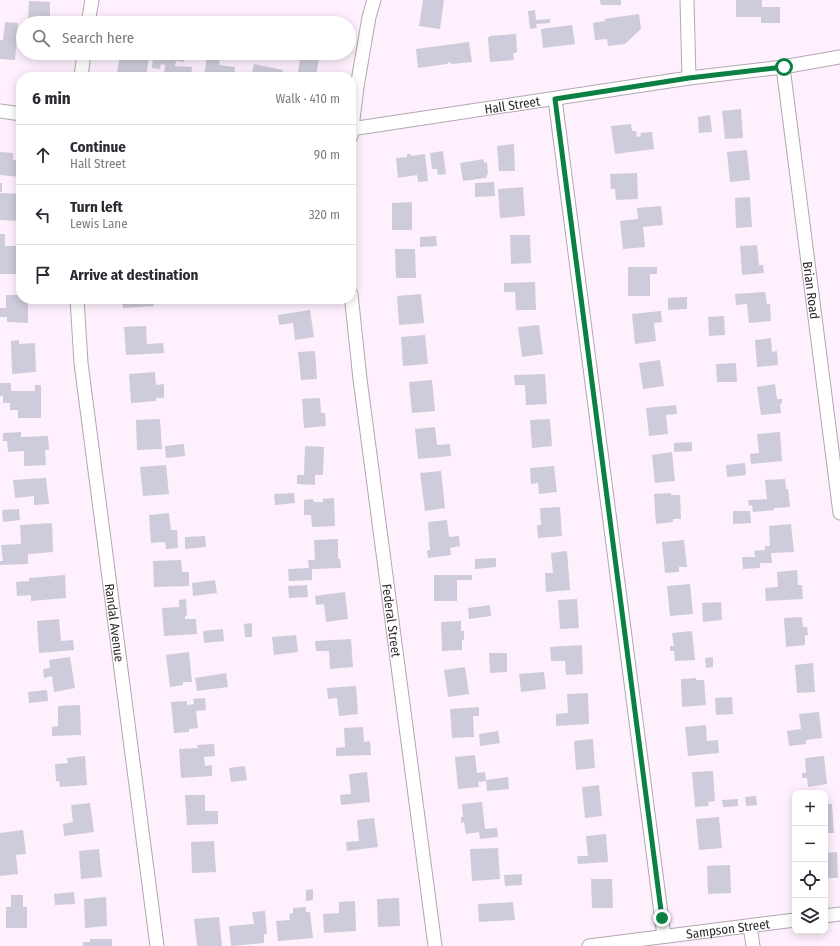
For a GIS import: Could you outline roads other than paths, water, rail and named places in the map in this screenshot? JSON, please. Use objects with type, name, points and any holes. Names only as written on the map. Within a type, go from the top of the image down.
[{"type":"street","points":[[89,16],[92,0]]},
{"type":"street","points":[[356,94],[369,17],[374,0]]},
{"type":"street","points":[[687,0],[689,78]]},
{"type":"street","name":"Hall Street","points":[[356,128],[689,78],[784,67],[840,57]]},
{"type":"street","points":[[82,72],[83,60]]},
{"type":"street","name":"Brian Road","points":[[784,67],[840,514]]},
{"type":"street","points":[[555,99],[664,936]]},
{"type":"street","points":[[0,111],[16,113]]},
{"type":"street","name":"Randal Avenue","points":[[77,304],[81,363],[157,946]]},
{"type":"street","name":"Federal Street","points":[[352,304],[362,395],[435,946]]},
{"type":"street","points":[[828,916],[840,914]]},
{"type":"street","name":"Sampson Street","points":[[589,946],[792,920]]},
{"type":"street","points":[[750,926],[753,946]]}]
